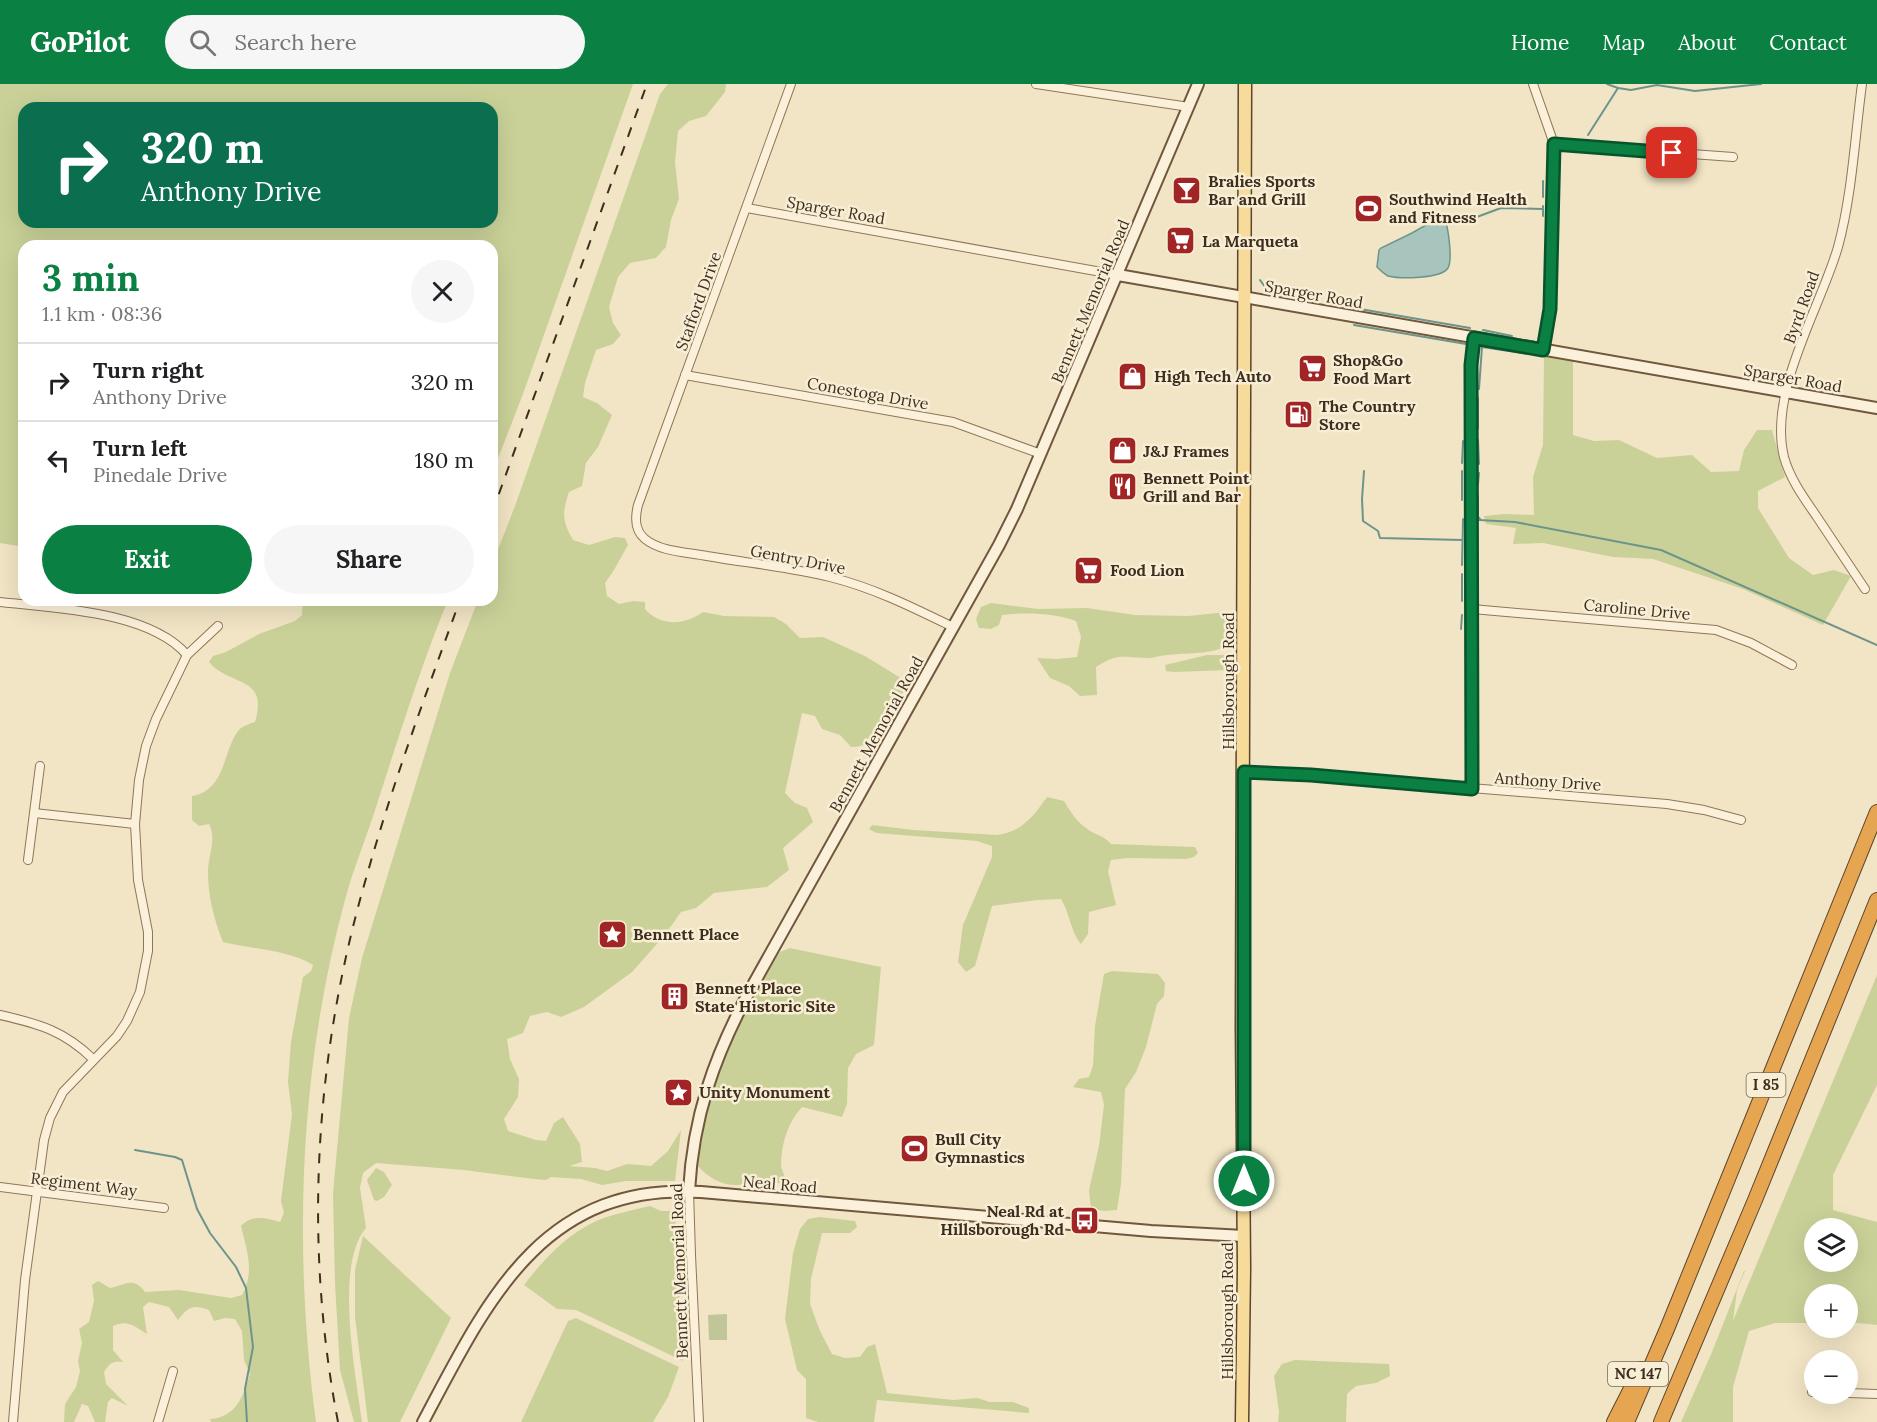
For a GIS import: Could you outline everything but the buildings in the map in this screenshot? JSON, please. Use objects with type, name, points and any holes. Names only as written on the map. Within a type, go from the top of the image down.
[{"type":"highway","name":"I 85","points":[[1627,1422],[1877,812]]},
{"type":"highway","name":"I 85","points":[[1661,1422],[1877,900]]},
{"type":"highway","name":"NC 147","points":[[1614,1422],[1646,1359],[1667,1329]]},
{"type":"main road","name":"Hillsborough Road","points":[[1242,1422],[1245,84]]},
{"type":"street","name":"Stafford Drive","points":[[637,528],[635,520],[638,505],[791,84]]},
{"type":"street","points":[[1036,84],[1189,107]]},
{"type":"street","name":"Bennett Memorial Road","points":[[699,1422],[689,1191],[698,1118],[708,1082],[725,1039],[749,992],[999,544],[1041,454],[1198,84]]},
{"type":"street","points":[[1533,84],[1554,144],[1550,309],[1543,350]]},
{"type":"street","name":"Byrd Road","points":[[1862,84],[1846,210],[1838,247],[1786,393],[1781,433],[1786,466],[1797,487],[1865,589]]},
{"type":"street","points":[[1554,144],[1733,157]]},
{"type":"street","name":"Sparger Road","points":[[747,208],[1877,408]]},
{"type":"street","points":[[1472,789],[1471,365],[1474,338]]},
{"type":"street","name":"Conestoga Drive","points":[[685,375],[953,423],[1041,454]]},
{"type":"street","name":"Gentry Drive","points":[[637,528],[645,539],[672,550],[826,576],[867,587],[893,597],[953,627]]},
{"type":"street","points":[[0,602],[18,604]]},
{"type":"street","points":[[31,606],[108,616],[155,633],[187,655]]},
{"type":"street","name":"Caroline Drive","points":[[1472,609],[1716,630],[1741,639],[1792,665]]},
{"type":"street","points":[[13,1422],[25,1280],[44,1140],[50,1118],[63,1092],[117,1036],[127,1021],[140,992],[148,932],[138,880],[135,824],[139,780],[146,746],[156,719],[187,655],[218,626]]},
{"type":"street","points":[[28,860],[40,766]]},
{"type":"street","name":"Anthony Drive","points":[[1244,772],[1311,775],[1667,804],[1704,810],[1741,820]]},
{"type":"street","points":[[34,813],[135,824]]},
{"type":"street","points":[[0,1016],[52,1029],[72,1041],[93,1059]]},
{"type":"street","name":"Regiment Way","points":[[0,1187],[164,1208]]},
{"type":"street","name":"Neal Road","points":[[423,1422],[460,1351],[479,1321],[527,1257],[554,1231],[581,1214],[607,1202],[659,1192],[689,1191],[1150,1231],[1244,1236]]},
{"type":"street","points":[[158,1422],[174,1371]]},
{"type":"street","points":[[1858,1393],[1877,1394]]},
{"type":"green space","points":[[0,84],[633,84],[498,459],[498,240],[18,240],[18,546],[0,543]]},
{"type":"green space","points":[[668,84],[726,84],[725,92],[706,116],[689,121],[678,131],[675,162],[679,199],[671,220],[666,247],[656,258],[630,263],[618,277],[609,307],[613,323],[621,335],[613,344],[596,350],[585,383],[583,397],[597,403],[612,415],[598,447],[586,463],[582,486],[569,492],[564,511],[567,527],[573,540],[589,545],[615,537],[625,538],[628,545],[605,583],[607,596],[619,604],[633,601],[645,602],[645,609],[651,615],[673,622],[689,620],[703,612],[724,616],[774,617],[786,624],[800,638],[823,637],[865,656],[899,677],[904,691],[890,719],[878,736],[862,746],[851,747],[840,735],[822,729],[815,716],[802,713],[785,793],[795,803],[807,808],[813,822],[783,848],[789,870],[767,887],[714,893],[696,908],[681,912],[664,936],[632,972],[584,1007],[561,1017],[547,1012],[530,1016],[523,1033],[507,1039],[510,1059],[519,1079],[518,1097],[504,1119],[508,1131],[546,1141],[554,1123],[563,1117],[580,1144],[582,1162],[569,1166],[607,1171],[627,1164],[651,1166],[668,1151],[681,1130],[675,1181],[626,1181],[602,1185],[581,1179],[551,1177],[546,1180],[376,1163],[363,1173],[360,1188],[366,1228],[356,1245],[349,1293],[352,1350],[362,1422],[354,1422],[340,1370],[333,1193],[349,1018],[362,958],[450,673],[476,606],[498,606],[498,550],[660,94]]},
{"type":"green space","points":[[1544,355],[1573,359],[1573,435],[1594,441],[1619,440],[1657,458],[1692,455],[1711,472],[1739,471],[1744,450],[1757,430],[1772,430],[1785,477],[1758,491],[1758,508],[1789,558],[1813,575],[1834,570],[1851,576],[1823,625],[1743,589],[1653,559],[1613,557],[1543,543],[1513,544],[1516,528],[1486,524],[1484,516],[1534,515],[1533,477],[1543,445]]},
{"type":"green space","points":[[991,603],[1038,609],[1087,608],[1135,615],[1188,616],[1227,612],[1234,616],[1234,640],[1212,651],[1148,658],[1120,657],[1110,660],[1096,667],[1097,695],[1080,696],[1069,686],[1050,678],[1037,658],[1077,657],[1081,637],[1076,621],[1049,615],[1011,614],[1002,615],[999,625],[991,629],[979,628],[976,619],[981,607]]},
{"type":"green space","points":[[303,606],[446,606],[349,887],[330,964],[318,1029],[310,1094],[303,1225],[304,1291],[316,1422],[211,1422],[210,1419],[227,1414],[238,1404],[250,1374],[244,1360],[242,1331],[235,1319],[225,1318],[214,1321],[209,1310],[203,1308],[191,1308],[178,1320],[169,1307],[149,1302],[143,1307],[147,1334],[127,1323],[113,1326],[113,1350],[123,1362],[117,1361],[108,1366],[104,1372],[106,1384],[128,1406],[112,1398],[108,1402],[105,1422],[95,1422],[88,1406],[82,1404],[74,1422],[64,1422],[65,1404],[76,1387],[80,1371],[78,1361],[82,1343],[79,1329],[89,1322],[94,1301],[92,1285],[98,1281],[110,1288],[133,1283],[145,1292],[179,1290],[231,1298],[242,1295],[249,1269],[241,1226],[254,1218],[280,1222],[284,1213],[281,1201],[292,1114],[288,1082],[291,1042],[303,977],[311,971],[313,965],[293,956],[223,942],[214,916],[209,890],[211,830],[209,824],[199,826],[192,820],[192,796],[203,792],[217,779],[233,740],[240,729],[255,722],[258,707],[257,696],[252,689],[218,670],[209,662],[213,656],[226,652],[259,634],[295,621],[302,615]]},
{"type":"green space","points":[[1207,655],[1227,655],[1231,660],[1229,670],[1166,671],[1165,665]]},
{"type":"green space","points":[[1047,797],[1064,801],[1082,825],[1111,844],[1195,847],[1198,853],[1186,859],[1111,860],[1108,871],[1116,905],[1089,912],[1088,934],[1081,944],[1074,933],[1061,899],[992,906],[975,966],[966,972],[958,962],[963,925],[992,857],[992,846],[977,841],[876,833],[869,829],[872,825],[913,830],[1005,834],[1026,822]]},
{"type":"green space","points":[[790,948],[881,967],[874,1045],[856,1054],[848,1068],[847,1104],[842,1117],[802,1107],[793,1119],[786,1134],[781,1157],[781,1167],[786,1183],[772,1183],[761,1178],[743,1185],[726,1184],[710,1177],[697,1165],[704,1099],[732,1033],[765,971],[780,952]]},
{"type":"green space","points":[[1112,971],[1158,974],[1165,983],[1164,996],[1157,1004],[1146,1047],[1136,1072],[1125,1089],[1121,1184],[1117,1210],[1105,1211],[1091,1209],[1089,1190],[1099,1146],[1104,1105],[1101,1092],[1073,1087],[1079,1079],[1089,1077],[1093,1066],[1095,1026],[1104,974]]},
{"type":"green space","points":[[1877,975],[1877,1085],[1833,1175],[1833,1210],[1877,1222],[1877,1325],[1858,1323],[1858,1284],[1804,1284],[1804,1323],[1775,1323],[1749,1331],[1733,1387],[1733,1422],[1681,1422],[1745,1271],[1737,1290],[1733,1321]]},
{"type":"green space","points":[[376,1168],[384,1172],[392,1185],[384,1197],[377,1201],[374,1200],[367,1180]]},
{"type":"green space","points":[[650,1206],[661,1211],[675,1211],[683,1361],[576,1310],[557,1309],[524,1285],[556,1248],[585,1227],[609,1216]]},
{"type":"green space","points":[[820,1217],[855,1221],[857,1227],[850,1233],[822,1233],[811,1279],[810,1304],[832,1354],[845,1358],[860,1357],[867,1347],[875,1344],[887,1393],[953,1400],[977,1398],[990,1402],[1013,1402],[1029,1408],[1029,1413],[877,1400],[874,1422],[818,1422],[806,1418],[806,1379],[797,1370],[785,1319],[793,1253],[800,1229],[808,1219]]},
{"type":"green space","points":[[363,1236],[451,1318],[400,1422],[368,1422],[355,1317],[355,1270]]},
{"type":"green space","points":[[727,1314],[727,1340],[709,1340],[708,1315]]},
{"type":"green space","points":[[576,1318],[679,1367],[668,1397],[653,1422],[521,1422],[568,1321]]},
{"type":"green space","points":[[1295,1360],[1389,1364],[1390,1376],[1376,1383],[1356,1386],[1347,1394],[1346,1422],[1278,1422],[1279,1412],[1274,1376],[1282,1364]]},
{"type":"water","points":[[1444,216],[1447,227],[1450,250],[1448,268],[1444,272],[1429,276],[1401,278],[1388,276],[1377,267],[1381,248]]},
{"type":"waterway","points":[[1607,84],[1631,90],[1657,85],[1695,91],[1761,84]]},
{"type":"waterway","points":[[1588,135],[1618,88]]},
{"type":"waterway","points":[[1559,173],[1559,204]]},
{"type":"waterway","points":[[1543,181],[1543,197]]},
{"type":"waterway","points":[[1543,206],[1543,216]]},
{"type":"waterway","points":[[1458,224],[1501,208],[1543,209]]},
{"type":"waterway","points":[[1260,280],[1272,293],[1317,302]]},
{"type":"waterway","points":[[1331,304],[1470,328]]},
{"type":"waterway","points":[[1354,325],[1466,344]]},
{"type":"waterway","points":[[1483,330],[1512,336]]},
{"type":"waterway","points":[[1479,389],[1482,347],[1529,354]]},
{"type":"waterway","points":[[1478,398],[1478,428]]},
{"type":"waterway","points":[[1478,440],[1479,464]]},
{"type":"waterway","points":[[1462,463],[1463,441]]},
{"type":"waterway","points":[[1364,471],[1363,521],[1378,531],[1380,538],[1462,540]]},
{"type":"waterway","points":[[1462,471],[1462,500]]},
{"type":"waterway","points":[[1478,484],[1479,473]]},
{"type":"waterway","points":[[1478,496],[1478,517],[1480,519]]},
{"type":"waterway","points":[[1462,565],[1463,519]]},
{"type":"waterway","points":[[1479,520],[1515,522],[1661,550],[1877,645]]},
{"type":"waterway","points":[[1462,574],[1462,601]]},
{"type":"waterway","points":[[1461,629],[1462,615]]},
{"type":"waterway","points":[[135,1150],[182,1160],[197,1209],[210,1233],[236,1267],[246,1288],[253,1347],[245,1389],[247,1422]]},
{"type":"railway","points":[[498,496],[647,84]]},
{"type":"railway","points":[[338,1422],[327,1354],[320,1285],[318,1216],[320,1147],[326,1078],[349,942],[367,875],[411,737],[458,606]]},
{"type":"place","name":"Bralies Sports Bar and Grill","points":[[1187,190]]},
{"type":"place","name":"Southwind Health and Fitness","points":[[1368,208]]},
{"type":"place","name":"La Marqueta","points":[[1181,241]]},
{"type":"place","name":"Shop&Go Food Mart","points":[[1312,369]]},
{"type":"place","name":"High Tech Auto","points":[[1133,376]]},
{"type":"place","name":"The Country Store","points":[[1298,415]]},
{"type":"place","name":"J&J Frames","points":[[1122,451]]},
{"type":"place","name":"Bennett Point Grill and Bar","points":[[1122,487]]},
{"type":"place","name":"Food Lion","points":[[1089,570]]},
{"type":"place","name":"Bennett Place","points":[[612,934]]},
{"type":"place","name":"Bennett Place State Historic Site","points":[[674,997]]},
{"type":"place","name":"Unity Monument","points":[[678,1092]]},
{"type":"place","name":"Bull City Gymnastics","points":[[914,1148]]},
{"type":"place","name":"Neal Rd at Hillsborough Rd","points":[[1085,1220]]},
{"type":"route","points":[[1244,1181],[1242,1027],[1244,772],[1311,775],[1472,789],[1471,365],[1474,338],[1543,350],[1550,309],[1554,144],[1672,153]]}]
